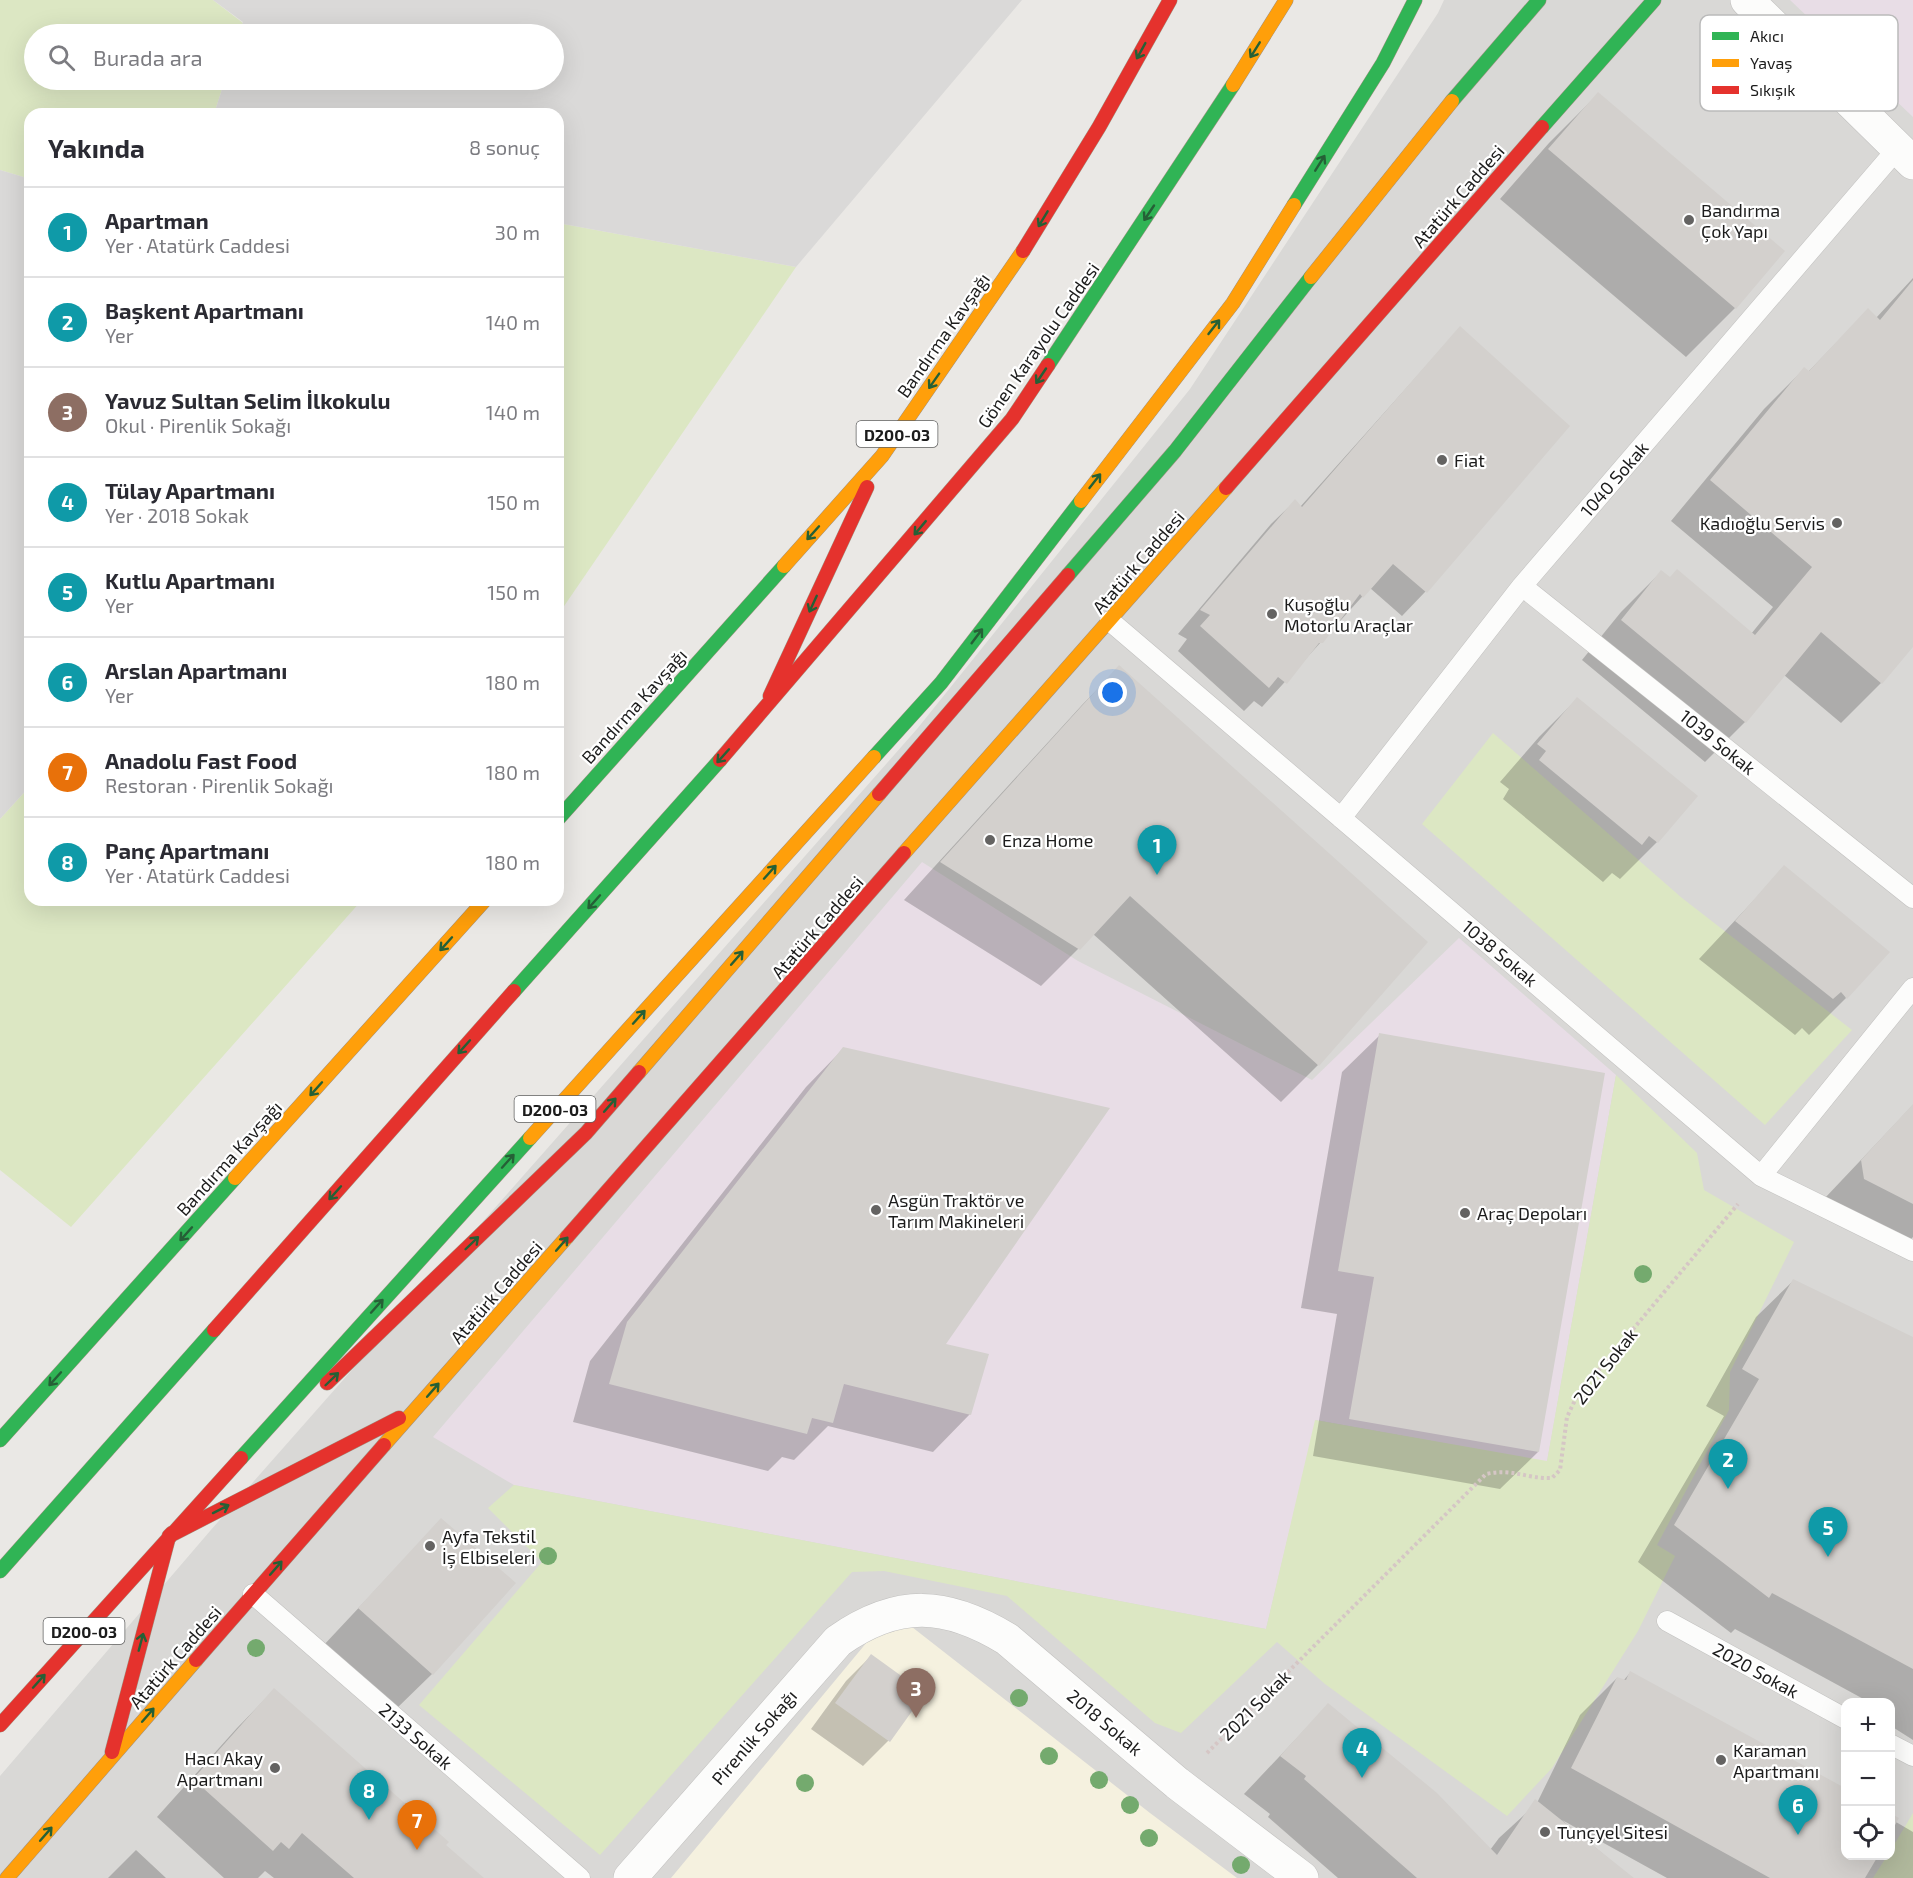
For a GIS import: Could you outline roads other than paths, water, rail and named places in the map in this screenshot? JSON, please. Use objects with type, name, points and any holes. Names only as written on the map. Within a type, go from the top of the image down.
[{"type":"main road","name":"Bandırma Kavşağı","points":[[564,812],[882,456],[1024,250],[1099,127],[1170,0]]},
{"type":"main road","name":"Gönen Karayolu Caddesi","points":[[762,712],[1012,419],[1219,108],[1286,0]]},
{"type":"main road","name":"D200-03","points":[[0,1725],[941,683],[1233,303],[1383,63],[1415,0]]},
{"type":"main road","points":[[110,1760],[169,1536],[586,1132],[1175,451],[1412,148],[1539,0]]},
{"type":"main road","name":"Atatürk Caddesi","points":[[7,1878],[253,1594],[1654,0]]},
{"type":"main road","name":"D200-03","points":[[0,1570],[762,712],[882,456]]},
{"type":"main road","name":"Bandırma Kavşağı","points":[[0,1440],[480,906]]},
{"type":"main road","points":[[169,1536],[417,1408]]},
{"type":"street","points":[[1748,0],[1763,15]]},
{"type":"street","points":[[1860,111],[1906,156]]},
{"type":"street","name":"2018 Sokak","points":[[890,1614],[916,1610],[946,1612],[977,1621],[1007,1639],[1177,1783],[1302,1878]]},
{"type":"street","name":"Pirenlik Sokağı","points":[[630,1878],[838,1641],[860,1626],[890,1614]]},
{"type":"lane","name":"1040 Sokak","points":[[1341,818],[1522,586],[1906,156]]},
{"type":"lane","name":"1039 Sokak","points":[[1522,586],[1913,898]]},
{"type":"lane","name":"1038 Sokak","points":[[1110,621],[1761,1176],[1913,1251]]},
{"type":"lane","points":[[1761,1176],[1913,988]]},
{"type":"lane","name":"2133 Sokak","points":[[253,1594],[580,1878]]},
{"type":"lane","name":"2020 Sokak","points":[[1667,1621],[1841,1717]]},
{"type":"lane","points":[[1895,1747],[1913,1756]]},
{"type":"place","name":"Bandırma Çok Yapı","points":[[1689,220]]},
{"type":"place","name":"Fiat","points":[[1442,460]]},
{"type":"place","name":"Kadıoğlu Servis","points":[[1837,523]]},
{"type":"place","name":"Kuşoğlu Motorlu Araçlar","points":[[1272,614]]},
{"type":"place","name":"Enza Home","points":[[990,840]]},
{"type":"place","name":"Apartman","points":[[1157,875]]},
{"type":"place","name":"Asgün Traktör ve Tarım Makineleri","points":[[876,1210]]},
{"type":"place","name":"Araç Depoları","points":[[1465,1213]]},
{"type":"place","name":"Başkent Apartmanı","points":[[1728,1489]]},
{"type":"place","name":"Ayfa Tekstil İş Elbiseleri","points":[[430,1546]]},
{"type":"place","name":"Kutlu Apartmanı","points":[[1828,1557]]},
{"type":"place","name":"Yavuz Sultan Selim İlkokulu","points":[[916,1718]]},
{"type":"place","name":"Karaman Apartmanı","points":[[1721,1760]]},
{"type":"place","name":"Hacı Akay Apartmanı","points":[[275,1768]]},
{"type":"place","name":"Tülay Apartmanı","points":[[1362,1778]]},
{"type":"place","name":"Panç Apartmanı","points":[[369,1820]]},
{"type":"place","name":"Tunçyel Sitesi","points":[[1545,1832]]},
{"type":"place","name":"Arslan Apartmanı","points":[[1798,1835]]},
{"type":"place","name":"Anadolu Fast Food","points":[[417,1850]]}]
